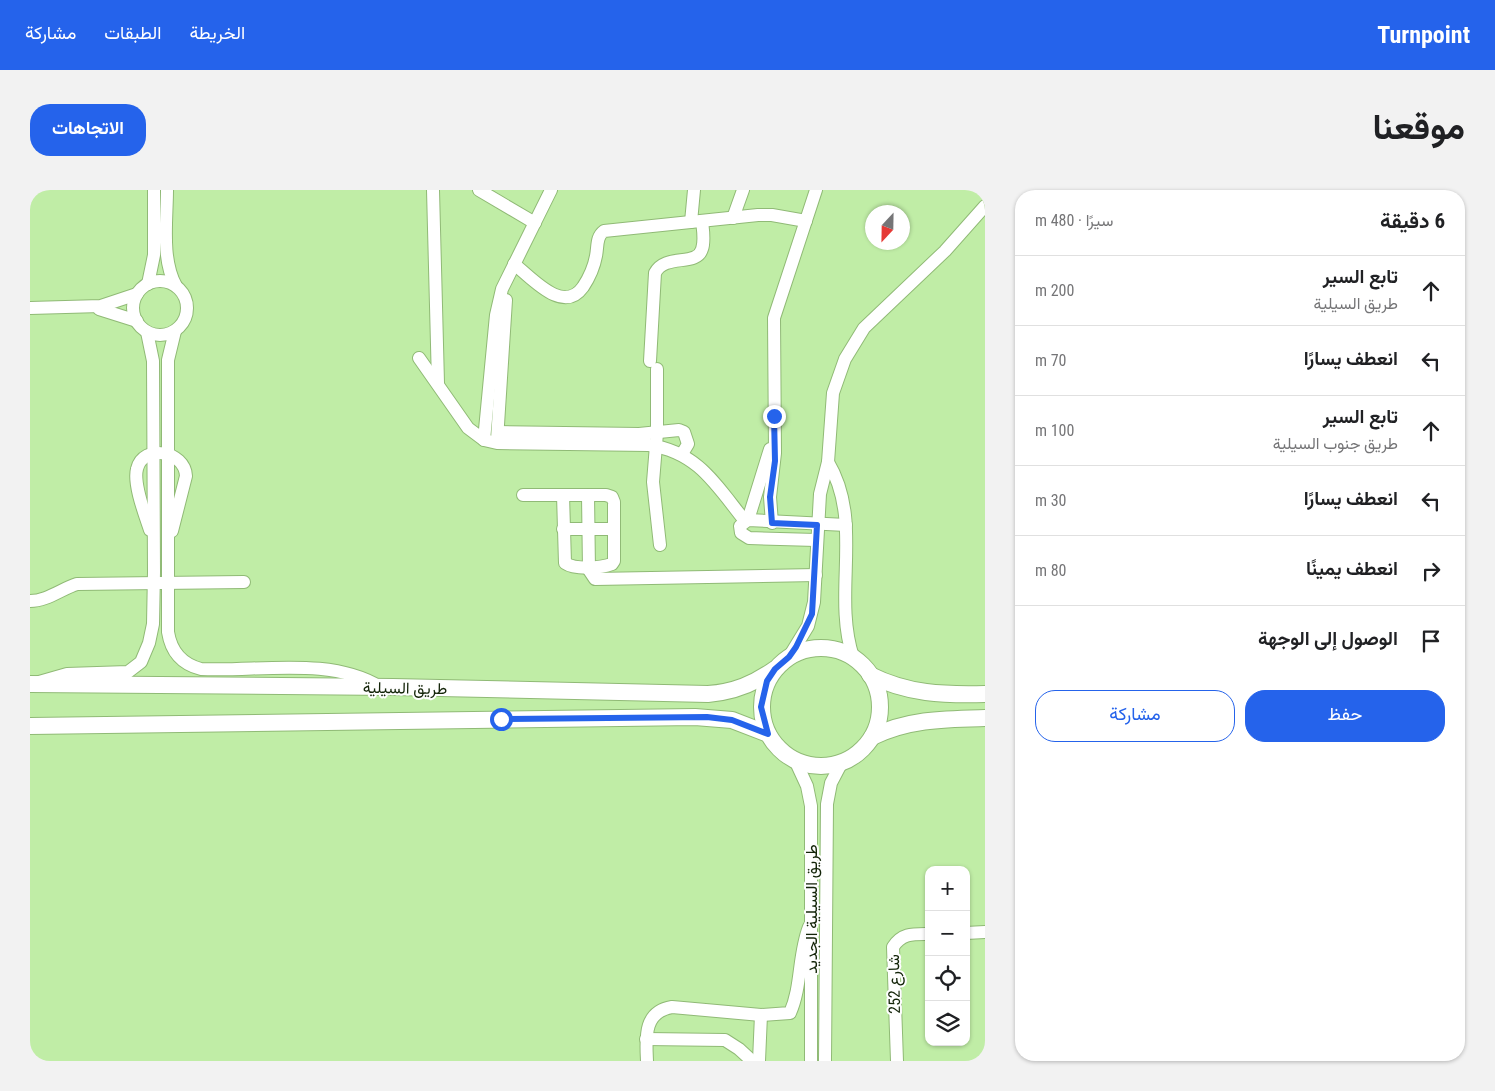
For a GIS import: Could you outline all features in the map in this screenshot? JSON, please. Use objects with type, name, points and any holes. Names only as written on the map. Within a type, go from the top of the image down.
[{"type":"main road","points":[[827,648],[853,657],[870,675],[876,686],[880,712],[872,737],[859,752],[842,762],[813,766],[795,760],[775,745],[768,734],[761,707],[765,687],[775,669],[789,657],[808,650],[827,648]]},
{"type":"main road","name":"طريق السيلية","points":[[33,684],[380,687],[708,694],[744,687],[775,669]]},
{"type":"main road","points":[[870,675],[914,692],[929,694],[985,694]]},
{"type":"main road","name":"طريق السيلية","points":[[30,726],[695,717],[732,720],[768,734]]},
{"type":"main road","points":[[872,737],[894,727],[919,721],[985,718]]},
{"type":"street","points":[[30,308],[92,307],[110,304],[138,294],[148,284],[154,255],[154,190]]},
{"type":"street","points":[[147,332],[164,335],[175,331],[184,323],[187,306],[184,295],[176,286],[170,273],[167,259],[167,190]]},
{"type":"street","points":[[433,190],[438,383]]},
{"type":"street","points":[[480,190],[535,223]]},
{"type":"street","points":[[484,440],[496,315],[502,289],[551,190]]},
{"type":"street","points":[[660,545],[658,514],[653,491],[656,439],[654,365],[655,273],[665,263],[692,258],[699,254],[703,247],[697,222],[694,190]]},
{"type":"street","points":[[733,218],[743,190]]},
{"type":"street","points":[[772,523],[770,497],[775,461],[774,318],[816,190]]},
{"type":"street","points":[[789,657],[803,637],[812,614],[820,494],[828,462],[833,394],[838,376],[854,343],[877,314],[945,251],[985,206]]},
{"type":"street","points":[[511,270],[556,297],[568,299],[575,296],[588,278],[596,256],[598,238],[602,233],[772,215],[806,221]]},
{"type":"street","points":[[498,438],[511,270]]},
{"type":"street","points":[[148,284],[165,282],[176,286]]},
{"type":"street","points":[[138,294],[133,308],[137,321],[147,332],[153,354],[153,454]]},
{"type":"street","points":[[92,307],[137,321]]},
{"type":"street","points":[[175,331],[168,360],[168,632],[170,644],[180,658],[188,664],[207,669],[331,670],[360,677],[380,687]]},
{"type":"street","points":[[419,358],[468,428],[484,440],[498,438],[656,439],[679,430],[684,432],[688,444],[682,454]]},
{"type":"street","points":[[774,435],[746,521],[740,530],[745,538],[816,540]]},
{"type":"street","points":[[656,439],[700,466],[746,521],[846,525]]},
{"type":"street","points":[[33,684],[60,675],[123,673],[137,666],[144,658],[152,634],[154,543],[136,475],[140,462],[153,454],[168,454],[180,460],[185,467],[186,476],[168,543]]},
{"type":"street","points":[[828,462],[842,492],[846,525],[844,618],[853,657]]},
{"type":"street","points":[[523,496],[563,495],[588,495],[612,497],[613,563],[608,566],[569,566],[565,563],[563,495]]},
{"type":"street","points":[[588,495],[588,529],[592,566],[603,579],[816,575]]},
{"type":"street","points":[[563,529],[614,530]]},
{"type":"street","points":[[30,601],[46,598],[62,589],[77,584],[244,582]]},
{"type":"street","name":"طريق السيلية الجديد","points":[[795,760],[808,786],[811,806],[811,1061]]},
{"type":"street","name":"طريق السيلية الجديد","points":[[824,1061],[826,804],[831,783],[842,762]]},
{"type":"street","points":[[646,1061],[648,1024],[652,1017],[664,1008],[672,1007],[761,1015],[790,1012],[795,1002],[802,945],[812,918]]},
{"type":"street","points":[[970,933],[985,932]]},
{"type":"street","name":"شارع 252","points":[[897,1061],[893,947],[899,938],[908,934],[925,934]]},
{"type":"street","points":[[759,1061],[761,1015]]},
{"type":"street","points":[[646,1040],[725,1040],[752,1061]]},
{"type":"route","points":[[501,719],[707,717],[744,723],[768,734],[763,721],[761,707],[767,681],[775,669],[789,657],[803,637],[812,614],[816,575],[817,525],[772,523],[770,497],[775,461],[774,416]]}]
